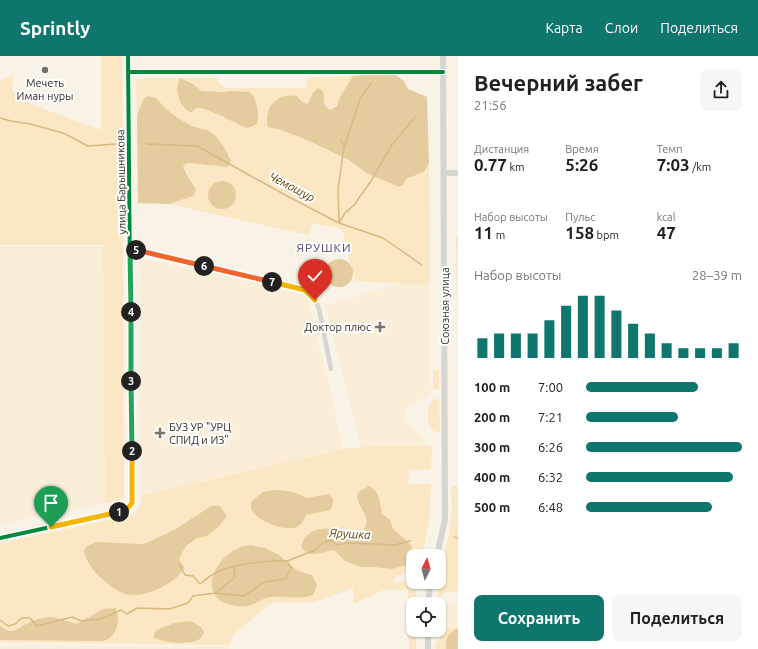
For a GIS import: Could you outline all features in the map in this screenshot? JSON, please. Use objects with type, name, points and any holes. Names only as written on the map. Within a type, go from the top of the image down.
[{"type":"main road","name":"Союзная улица","points":[[438,549],[445,518],[443,56]]},
{"type":"main road","points":[[444,173],[458,173]]},
{"type":"main road","points":[[428,637],[428,649]]},
{"type":"street","name":"улица Барышникова","points":[[0,538],[124,511],[130,507],[133,499],[128,56]]},
{"type":"street","points":[[129,72],[443,72]]},
{"type":"street","points":[[130,249],[305,290],[315,300],[320,309],[331,370]]},
{"type":"shaded area","points":[[101,56],[122,56],[124,499],[105,503],[103,245],[0,245],[0,81],[13,75],[12,91],[28,103],[101,130]]},
{"type":"shaded area","points":[[395,75],[404,81],[408,89],[427,97],[429,163],[424,172],[406,179],[403,185],[399,187],[366,173],[349,160],[309,141],[281,130],[268,127],[267,120],[270,108],[273,103],[283,96],[297,96],[302,102],[308,104],[313,93],[318,88],[322,90],[324,103],[330,110],[337,106],[340,97],[353,76]]},
{"type":"shaded area","points":[[353,76],[334,109],[330,110],[326,107],[324,103],[324,93],[309,104],[302,102],[300,98],[268,127],[281,130],[309,141],[349,160],[366,173],[399,187],[403,185],[406,180],[424,172],[429,163],[430,285],[355,281],[342,229],[312,223],[309,235],[169,204],[188,198],[192,181],[182,165],[189,163],[228,167],[231,161],[230,156],[209,130],[196,127],[177,118],[156,98],[143,100],[137,115],[137,79],[218,78],[218,82],[225,88],[305,88],[307,85],[307,78]],"holes":[[[193,84],[202,90],[209,92],[243,91],[256,102],[259,118],[213,112],[198,107],[195,108]]]},
{"type":"shaded area","points":[[180,78],[193,84],[202,91],[250,92],[257,107],[257,124],[248,128],[201,108],[196,108],[192,112],[189,112],[185,109],[178,96],[177,87]]},
{"type":"shaded area","points":[[147,96],[156,98],[170,112],[182,121],[192,126],[207,130],[214,135],[221,143],[231,161],[228,167],[189,163],[183,165],[196,190],[193,196],[169,204],[138,203],[137,115],[143,100]]},
{"type":"shaded area","points":[[222,181],[232,185],[236,195],[232,205],[222,209],[212,205],[208,195],[212,185]]},
{"type":"shaded area","points":[[456,236],[458,236],[458,352]]},
{"type":"shaded area","points":[[0,247],[103,247],[105,503],[0,524]]},
{"type":"shaded area","points":[[139,259],[301,292],[308,297],[324,368],[327,373],[343,449],[141,496]]},
{"type":"shaded area","points":[[339,259],[349,263],[353,273],[349,283],[339,287],[329,283],[325,273],[329,263]]},
{"type":"shaded area","points":[[401,283],[430,285],[431,395],[407,406],[406,420],[429,446],[361,447],[325,305]]},
{"type":"shaded area","points":[[439,369],[439,388],[433,390],[433,371]]},
{"type":"shaded area","points":[[435,399],[439,399],[440,433],[431,428],[427,418],[431,402]]},
{"type":"shaded area","points":[[432,446],[431,469],[409,470],[408,484],[431,484],[429,522],[423,549],[406,549],[406,573],[395,577],[394,584],[406,580],[406,589],[416,589],[416,597],[408,597],[408,590],[386,589],[354,604],[353,588],[314,602],[271,603],[233,635],[229,645],[0,642],[0,543],[134,515],[142,501],[141,496],[343,449],[361,447]]},
{"type":"shaded area","points":[[369,486],[373,488],[380,502],[382,514],[390,520],[393,529],[412,546],[412,549],[406,549],[406,565],[392,569],[361,567],[345,561],[334,550],[312,554],[308,553],[301,546],[305,538],[311,532],[319,529],[336,529],[361,533],[365,527],[366,516],[357,497],[358,493]]},
{"type":"shaded area","points":[[458,486],[458,591],[443,593],[441,597],[437,597],[438,589],[446,589],[445,549],[450,530],[452,509],[451,488]]},
{"type":"shaded area","points":[[275,490],[292,492],[307,498],[328,494],[333,498],[333,504],[330,510],[306,515],[303,522],[297,527],[279,527],[258,517],[251,508],[251,502],[263,492]]},
{"type":"shaded area","points":[[211,506],[220,506],[227,516],[219,526],[207,536],[197,538],[186,546],[179,559],[185,568],[174,580],[158,589],[133,595],[122,593],[98,575],[92,569],[86,558],[84,550],[87,546],[96,542],[144,544],[176,529]]},
{"type":"shaded area","points":[[251,545],[265,548],[279,555],[298,571],[312,575],[317,585],[313,595],[297,598],[270,597],[244,606],[237,606],[220,601],[214,592],[212,585],[216,570],[220,563],[232,551]]},
{"type":"shaded area","points":[[458,602],[458,627],[446,629],[446,604]]},
{"type":"shaded area","points":[[116,608],[118,618],[117,627],[112,635],[104,641],[0,640],[0,626],[8,631],[11,631],[33,621],[49,617],[77,624],[103,609]]},
{"type":"shaded area","points":[[191,621],[201,627],[204,632],[201,638],[197,640],[177,643],[163,641],[153,637],[156,630],[174,623]]},
{"type":"shaded area","points":[[458,627],[447,639],[446,649],[436,649],[435,643],[439,641],[439,637],[446,637],[446,629]]},
{"type":"shaded area","points":[[458,628],[458,649],[446,649],[448,636]]},
{"type":"shaded area","points":[[409,637],[416,637],[416,649],[409,649]]},
{"type":"shaded area","points":[[0,646],[229,647],[229,649],[0,649]]},
{"type":"waterway","points":[[344,147],[360,99],[371,83]]},
{"type":"waterway","points":[[339,223],[345,213],[354,205],[371,181],[391,146],[416,116]]},
{"type":"waterway","name":"Чемошур","points":[[0,118],[63,133],[88,146],[116,144]]},
{"type":"waterway","points":[[339,222],[338,189],[344,148],[341,139]]},
{"type":"waterway","name":"Чемошур","points":[[147,144],[197,146],[339,223],[383,238],[422,265]]},
{"type":"waterway","name":"Ярушка","points":[[454,537],[458,538]]},
{"type":"waterway","name":"Ярушка","points":[[0,620],[8,626],[15,624],[22,618],[30,618],[37,626],[72,617],[81,621],[101,619],[121,610],[127,614],[137,608],[169,609],[188,603],[193,596],[215,593],[244,596],[264,582],[285,579],[291,568],[287,561],[315,550],[322,543],[331,540],[337,545],[347,543],[395,545],[410,541]]},
{"type":"waterway","points":[[179,564],[185,575],[193,576],[200,584],[207,578],[221,570],[228,568],[244,564],[286,561]]},
{"type":"waterway","points":[[216,593],[235,577],[234,567]]},
{"type":"cycle path","points":[[0,538],[124,511],[130,507],[132,503],[128,56]]},
{"type":"cycle path","points":[[129,72],[443,72]]},
{"type":"place","name":"Мечеть Иман нуры","points":[[45,70]]},
{"type":"place","name":"Доктор плюс","points":[[380,327]]},
{"type":"place","name":"БУЗ УР \"УРЦ СПИД и ИЗ\"","points":[[160,433]]},
{"type":"district","name":"ЯРУШКИ","points":[[324,248]]},
{"type":"route","points":[[51,527],[124,511],[130,507],[132,503],[130,249],[292,286],[305,290],[315,300]]}]
